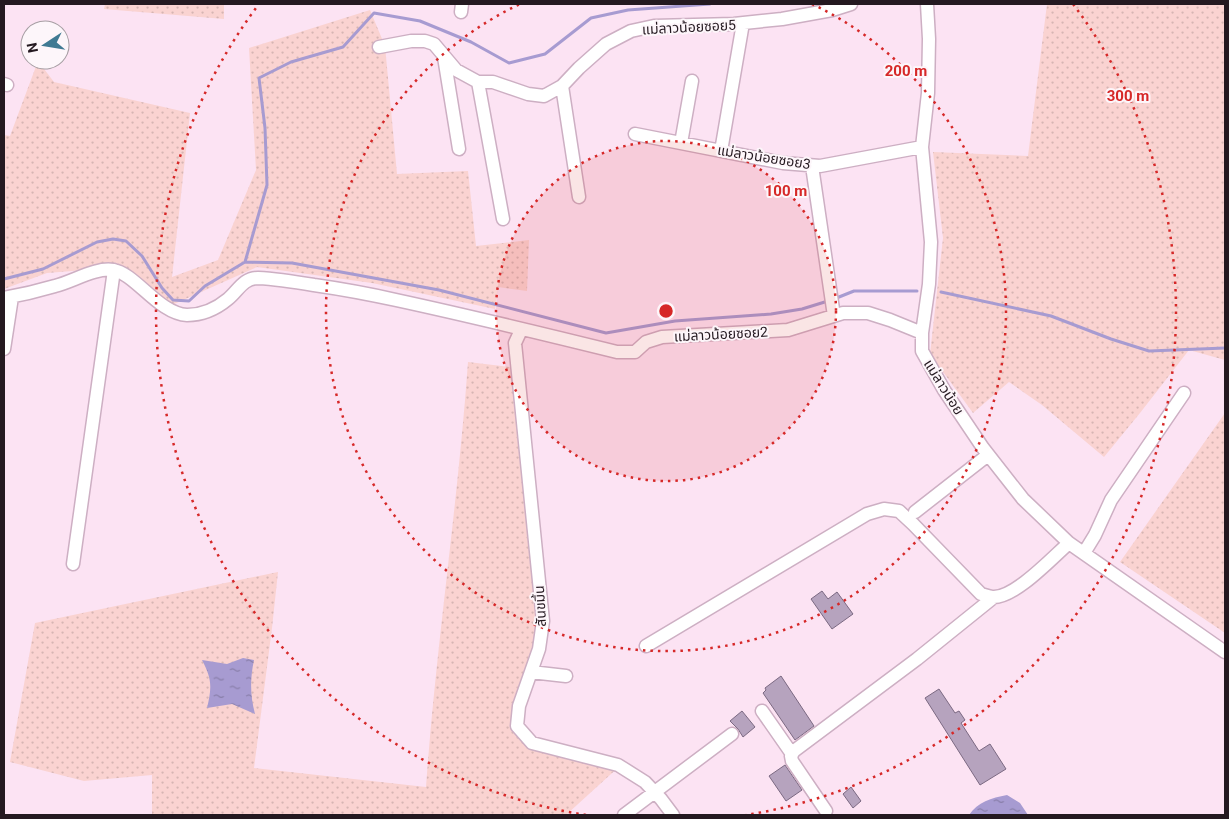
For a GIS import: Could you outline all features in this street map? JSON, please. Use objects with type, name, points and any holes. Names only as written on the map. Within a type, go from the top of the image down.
[{"type":"street","name":"แม่ลาวน้อยซอย5","points":[[478,82],[493,82],[528,94],[544,96],[562,86],[578,68],[606,44],[630,31],[654,26],[743,23],[832,10],[851,4]]},
{"type":"street","name":"แม่ลาวน้อย","points":[[927,4],[929,39],[928,93],[922,147],[931,242],[922,351],[944,390],[988,455],[1022,499],[1069,543],[1225,652]]},
{"type":"street","points":[[721,151],[743,23]]},
{"type":"street","points":[[379,47],[411,41],[425,41],[434,44],[450,65],[478,82],[503,219]]},
{"type":"street","points":[[444,55],[459,148]]},
{"type":"street","points":[[681,143],[692,81]]},
{"type":"street","points":[[562,86],[579,198]]},
{"type":"street","name":"แม่ลาวน้อยซอย3","points":[[635,134],[783,163],[812,166],[922,147]]},
{"type":"street","points":[[812,166],[834,316]]},
{"type":"street","points":[[4,349],[8,298],[57,286],[104,270],[114,270],[73,564]]},
{"type":"street","name":"แม่ลาวน้อยซอย2","points":[[114,270],[125,275],[174,312],[185,315],[211,310],[229,299],[248,280],[256,278],[363,293],[454,312],[521,330],[617,352],[635,352],[646,342],[662,337],[788,330],[843,313],[868,312],[922,333]]},
{"type":"street","name":"สันขมิ้น","points":[[521,330],[515,343],[543,621],[539,649],[519,706],[517,726],[532,743],[618,765],[644,782],[673,815]]},
{"type":"street","points":[[1084,553],[1095,535],[1111,500],[1184,393]]},
{"type":"street","points":[[915,512],[988,455]]},
{"type":"street","points":[[646,646],[867,514],[884,509],[899,511],[981,594],[994,597]]},
{"type":"street","points":[[792,754],[917,659],[994,597],[1007,593],[1030,579],[1069,543]]},
{"type":"street","points":[[531,672],[566,676]]},
{"type":"street","points":[[762,712],[792,754],[792,761],[826,811]]},
{"type":"street","points":[[624,815],[732,734]]},
{"type":"shaded area","points":[[105,4],[224,4],[224,19],[104,9]]},
{"type":"shaded area","points":[[1047,4],[1225,4],[1225,360],[1189,350],[1104,457],[1042,405],[1009,382],[973,413],[930,354],[943,238],[933,152],[1028,156]]},
{"type":"shaded area","points":[[370,10],[385,46],[397,174],[468,171],[476,246],[529,240],[527,291],[498,287],[495,309],[372,283],[257,267],[172,305],[123,267],[47,273],[4,289],[4,135],[10,136],[35,70],[45,70],[54,82],[190,113],[172,277],[218,260],[256,170],[249,48]]},
{"type":"shaded area","points":[[468,362],[518,368],[543,621],[517,726],[532,743],[622,764],[566,815],[152,815],[152,775],[84,781],[10,762],[35,623],[278,572],[254,768],[426,787]]},
{"type":"shaded area","points":[[1225,413],[1225,633],[1120,562]]},
{"type":"water","points":[[243,658],[254,660],[251,687],[255,714],[232,704],[207,708],[210,683],[202,660],[227,664]]},
{"type":"water","points":[[1007,795],[1020,803],[1028,815],[969,815],[985,801]]},
{"type":"building","points":[[822,591],[828,599],[837,592],[853,614],[832,629],[811,599]]},
{"type":"building","points":[[781,676],[814,726],[795,740],[763,693],[766,690],[765,688]]},
{"type":"building","points":[[939,689],[955,713],[959,711],[965,720],[961,723],[979,751],[990,744],[1006,769],[980,785],[925,698]]},
{"type":"building","points":[[742,711],[755,727],[743,737],[730,721]]},
{"type":"building","points":[[785,765],[802,790],[786,801],[769,776]]},
{"type":"building","points":[[851,787],[861,801],[853,808],[843,794]]},
{"type":"waterway","points":[[245,262],[267,185],[265,128],[259,78],[291,62],[343,47],[374,13],[420,21],[471,42],[509,63],[545,54],[591,18],[628,10],[710,4]]},
{"type":"waterway","points":[[4,279],[43,269],[97,242],[113,239],[126,241],[142,256],[162,288],[173,300],[189,301],[205,286],[245,262],[292,263],[439,290],[606,333],[675,321],[771,314],[802,309],[828,301]]},
{"type":"waterway","points":[[834,299],[854,291],[917,291]]},
{"type":"waterway","points":[[941,292],[1051,316],[1149,351],[1225,348]]}]
